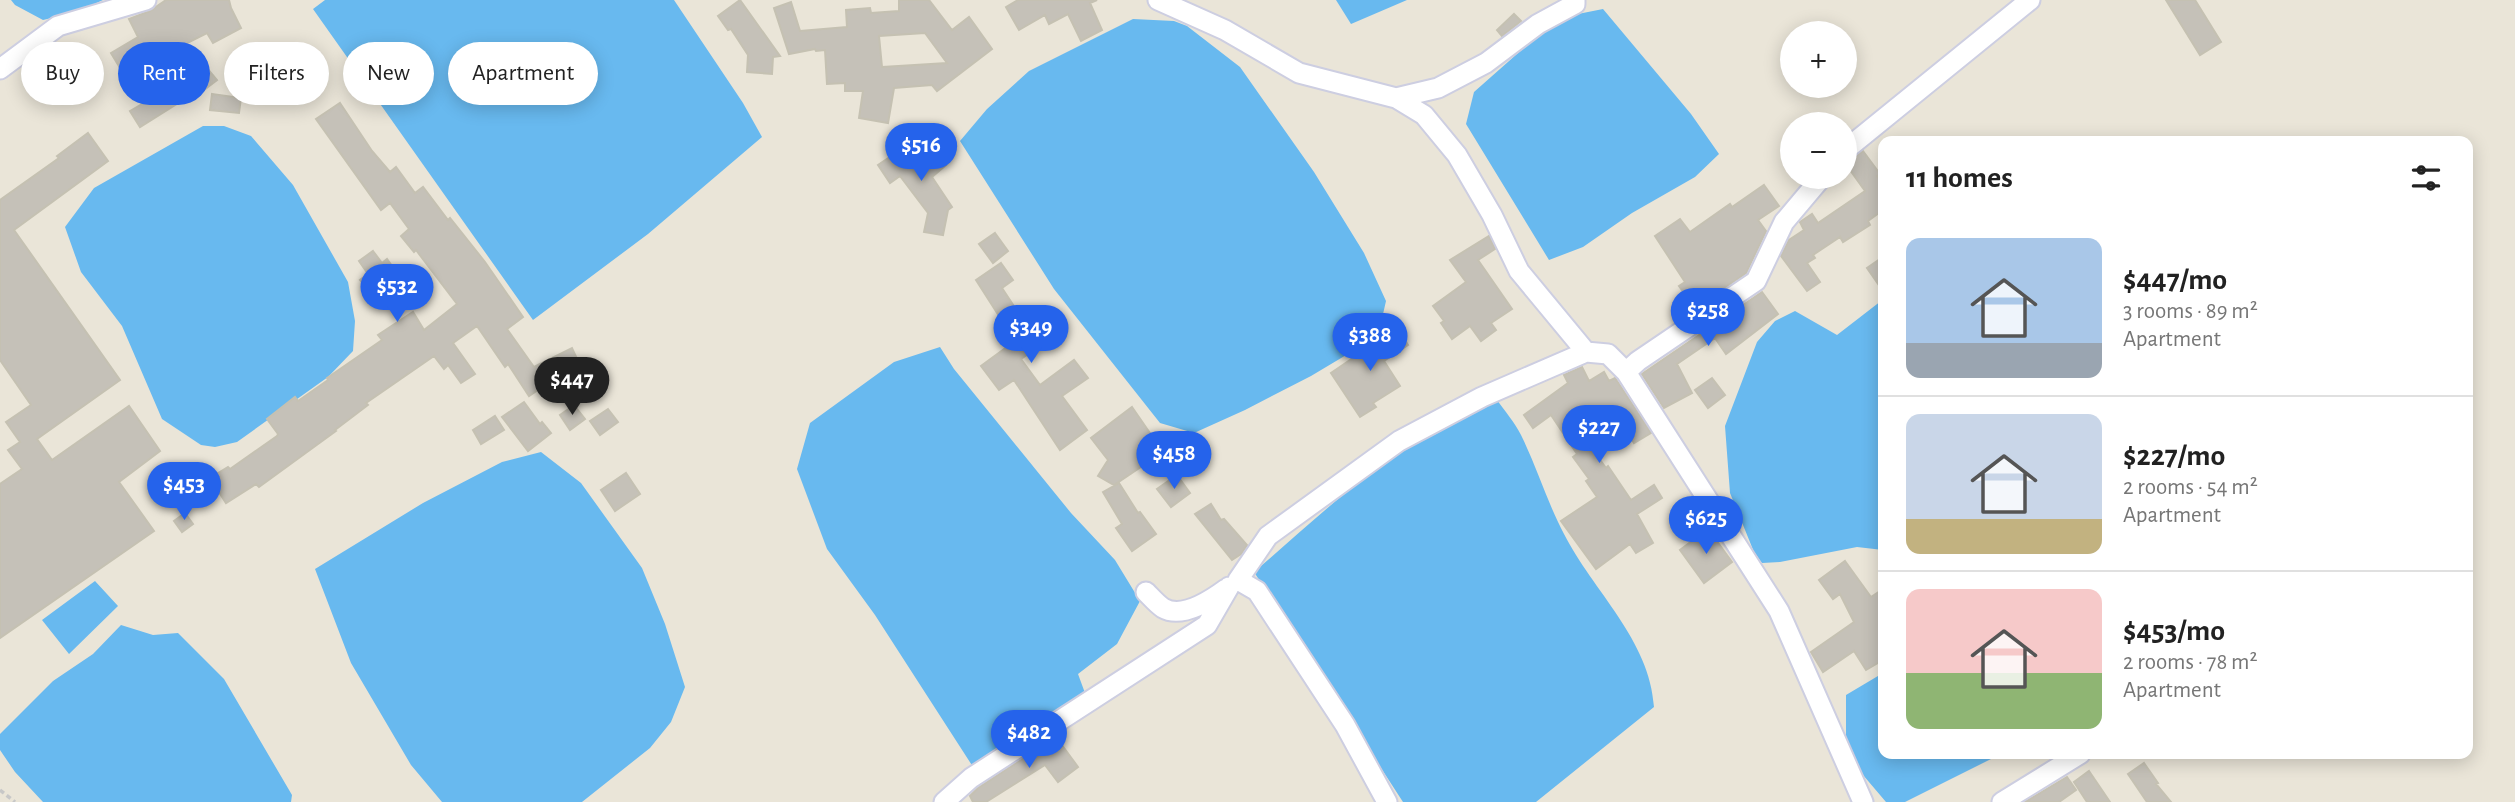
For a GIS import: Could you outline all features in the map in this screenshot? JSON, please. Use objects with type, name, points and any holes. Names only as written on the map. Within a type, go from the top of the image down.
[{"type":"street","points":[[0,69],[58,26],[146,0]]},
{"type":"street","points":[[1158,0],[1225,30],[1299,73],[1396,98],[1424,115],[1457,155],[1492,215],[1518,271],[1586,352]]},
{"type":"street","points":[[1857,140],[2030,0]]},
{"type":"street","points":[[1396,98],[1438,89],[1486,63],[1538,24],[1578,1]]},
{"type":"street","points":[[1626,372],[1638,361],[1756,281],[1784,222],[1812,189]]},
{"type":"street","points":[[944,802],[971,778],[1207,625],[1233,583],[1268,536],[1399,441],[1482,397],[1586,352],[1608,354],[1626,372],[1779,611],[1863,802]]},
{"type":"street","points":[[1146,592],[1165,609],[1184,611],[1215,597],[1233,583]]},
{"type":"street","points":[[1233,583],[1257,591],[1345,725],[1387,802]]},
{"type":"street","points":[[2002,802],[2072,759]]},
{"type":"path","points":[[0,790],[15,802]]},
{"type":"water","points":[[11,0],[103,0],[77,12],[43,20],[15,5]]},
{"type":"water","points":[[325,0],[674,0],[743,103],[762,137],[648,234],[533,320],[381,105],[434,105],[434,42],[343,42],[343,51],[313,9]]},
{"type":"water","points":[[1336,0],[1407,0],[1351,24]]},
{"type":"water","points":[[1603,9],[1691,114],[1719,154],[1695,177],[1632,213],[1583,247],[1549,260],[1466,124],[1474,92],[1534,39],[1568,16]]},
{"type":"water","points":[[1133,19],[1174,21],[1187,26],[1240,67],[1314,172],[1364,253],[1386,301],[1378,336],[1311,376],[1194,433],[1160,423],[1054,289],[960,141],[987,109],[1029,71]]},
{"type":"water","points":[[203,126],[224,126],[251,136],[293,185],[348,282],[355,321],[353,351],[328,377],[237,442],[215,447],[201,445],[162,419],[122,326],[81,272],[65,227],[94,188]]},
{"type":"water","points":[[1878,303],[1878,549],[1857,547],[1762,563],[1754,552],[1730,493],[1725,426],[1757,342],[1775,321],[1795,311],[1837,335]]},
{"type":"water","points":[[940,347],[954,369],[1071,513],[1115,560],[1140,601],[1117,644],[1078,674],[1085,693],[975,770],[875,615],[827,549],[797,469],[810,423],[894,362]]},
{"type":"water","points":[[1497,400],[1521,435],[1564,534],[1631,638],[1650,683],[1654,707],[1536,802],[1403,802],[1254,572],[1339,498],[1398,452],[1462,415]]},
{"type":"water","points":[[541,452],[581,483],[642,568],[665,624],[685,687],[671,722],[650,748],[582,802],[442,802],[411,765],[351,663],[315,569],[423,503],[502,462]]},
{"type":"water","points":[[95,581],[118,606],[69,654],[42,620]]},
{"type":"water","points":[[121,625],[153,635],[178,633],[224,679],[292,795],[291,802],[43,802],[15,772],[0,750],[0,734],[53,681],[93,654]]},
{"type":"water","points":[[1878,676],[1878,759],[1991,759],[1905,802],[1886,802],[1846,755],[1846,695]]},
{"type":"building","points":[[166,0],[229,0],[241,28],[213,43],[207,33],[189,42],[130,42],[138,37],[129,19],[150,11]]},
{"type":"building","points":[[740,0],[780,56],[773,57],[772,74],[747,72],[748,55],[731,29],[728,30],[718,16]]},
{"type":"building","points":[[899,0],[929,0],[952,30],[969,17],[992,49],[937,91],[932,85],[894,88],[888,123],[859,118],[863,91],[845,91],[845,83],[827,84],[825,50],[789,54],[774,8],[791,2],[800,31],[847,27],[846,10],[870,8],[871,13],[899,11]],"holes":[[[925,33],[947,63],[882,67],[879,36]]]},
{"type":"building","points":[[1018,0],[1097,0],[1090,3],[1102,30],[1081,41],[1068,14],[1049,24],[1045,15],[1019,30],[1006,7]]},
{"type":"building","points":[[2166,0],[2195,0],[2221,42],[2200,55]]},
{"type":"building","points":[[1514,14],[1521,21],[1502,36],[1497,30]]},
{"type":"building","points":[[118,49],[118,65],[111,53]]},
{"type":"building","points":[[210,72],[217,80],[210,85]]},
{"type":"building","points":[[212,94],[224,96],[224,105],[240,105],[239,113],[210,110]]},
{"type":"building","points":[[340,103],[372,151],[390,172],[396,167],[415,193],[423,187],[485,262],[523,317],[507,329],[534,367],[572,348],[579,363],[543,382],[545,385],[529,396],[508,364],[505,367],[477,326],[453,343],[475,374],[461,383],[448,365],[444,369],[434,356],[366,403],[368,405],[336,431],[259,487],[256,484],[226,503],[210,478],[228,467],[230,469],[277,436],[267,419],[295,397],[298,401],[328,380],[327,378],[382,340],[378,335],[413,312],[424,330],[457,304],[416,250],[414,252],[401,236],[409,229],[390,203],[381,210],[316,119]]},
{"type":"building","points":[[140,105],[175,105],[140,127],[130,111]]},
{"type":"building","points":[[88,133],[108,161],[14,230],[120,380],[37,439],[52,460],[129,406],[160,451],[119,482],[154,531],[0,638],[0,484],[22,469],[8,450],[20,442],[6,422],[31,405],[0,360],[0,200],[59,158],[57,156]]},
{"type":"building","points":[[915,140],[928,160],[937,153],[946,165],[932,177],[952,207],[948,210],[943,235],[924,232],[928,213],[900,176],[890,183],[878,165]]},
{"type":"building","points":[[1863,151],[1878,171],[1878,214],[1868,221],[1870,225],[1843,242],[1840,237],[1813,255],[1815,258],[1807,263],[1820,282],[1807,291],[1781,256],[1789,240],[1804,230],[1800,222],[1812,214],[1818,223],[1865,191],[1857,180],[1857,155]]},
{"type":"building","points":[[1764,185],[1779,206],[1758,220],[1766,231],[1746,273],[1695,308],[1679,286],[1685,282],[1655,236],[1680,219],[1690,232],[1730,204],[1732,207]]},
{"type":"building","points":[[995,233],[1008,251],[993,263],[979,244]]},
{"type":"building","points":[[1489,236],[1495,249],[1478,260],[1512,309],[1491,323],[1496,330],[1481,341],[1470,326],[1452,339],[1433,306],[1466,282],[1450,260]]},
{"type":"building","points":[[373,251],[382,263],[387,259],[397,273],[371,293],[360,280],[368,274],[359,261]]},
{"type":"building","points":[[1878,260],[1878,284],[1867,268]]},
{"type":"building","points":[[1001,263],[1013,280],[1002,288],[1031,332],[1043,323],[1053,337],[1021,359],[1040,385],[1074,360],[1088,378],[1062,396],[1087,430],[1060,450],[1014,380],[999,390],[981,366],[1015,341],[976,280]]},
{"type":"building","points":[[1762,292],[1778,314],[1726,354],[1715,338],[1677,364],[1692,393],[1664,408],[1642,374]]},
{"type":"building","points":[[1397,328],[1408,345],[1384,361],[1400,386],[1373,403],[1376,407],[1360,417],[1331,373]]},
{"type":"building","points":[[1582,367],[1589,381],[1604,372],[1609,381],[1615,378],[1651,433],[1634,443],[1619,416],[1585,439],[1606,468],[1608,466],[1631,500],[1654,485],[1662,498],[1637,514],[1653,543],[1636,553],[1630,544],[1596,569],[1561,521],[1597,497],[1586,481],[1589,479],[1573,457],[1577,454],[1551,415],[1533,428],[1524,415],[1568,383],[1564,375]]},
{"type":"building","points":[[1712,378],[1725,395],[1708,408],[1695,390]]},
{"type":"building","points":[[524,402],[540,424],[542,422],[551,433],[528,451],[502,417]]},
{"type":"building","points":[[574,405],[585,419],[570,430],[560,415]]},
{"type":"building","points":[[1132,407],[1163,452],[1114,485],[1098,476],[1108,460],[1091,438]]},
{"type":"building","points":[[608,409],[618,422],[600,435],[590,421]]},
{"type":"building","points":[[495,416],[504,430],[481,444],[473,430]]},
{"type":"building","points":[[626,473],[640,494],[615,511],[601,490]]},
{"type":"building","points":[[1177,475],[1190,493],[1171,507],[1157,489]]},
{"type":"building","points":[[1119,483],[1138,513],[1140,512],[1156,534],[1132,551],[1116,528],[1122,524],[1103,492]]},
{"type":"building","points":[[1211,504],[1221,520],[1224,519],[1247,545],[1241,554],[1232,560],[1195,514]]},
{"type":"building","points":[[185,513],[193,524],[182,532],[174,521]]},
{"type":"building","points":[[1708,529],[1732,562],[1704,583],[1680,550]]},
{"type":"building","points":[[1845,561],[1871,597],[1878,592],[1878,663],[1866,670],[1854,651],[1823,672],[1811,652],[1854,622],[1840,594],[1833,599],[1819,580]]},
{"type":"building","points":[[1056,737],[1078,767],[1058,782],[1045,765],[986,802],[973,802],[970,796],[978,788]]},
{"type":"building","points":[[2144,763],[2171,802],[2147,802],[2128,774]]},
{"type":"building","points":[[2089,771],[2110,802],[2087,802],[2074,782]]},
{"type":"building","points":[[2067,777],[2076,790],[2059,802],[2025,802]]}]
